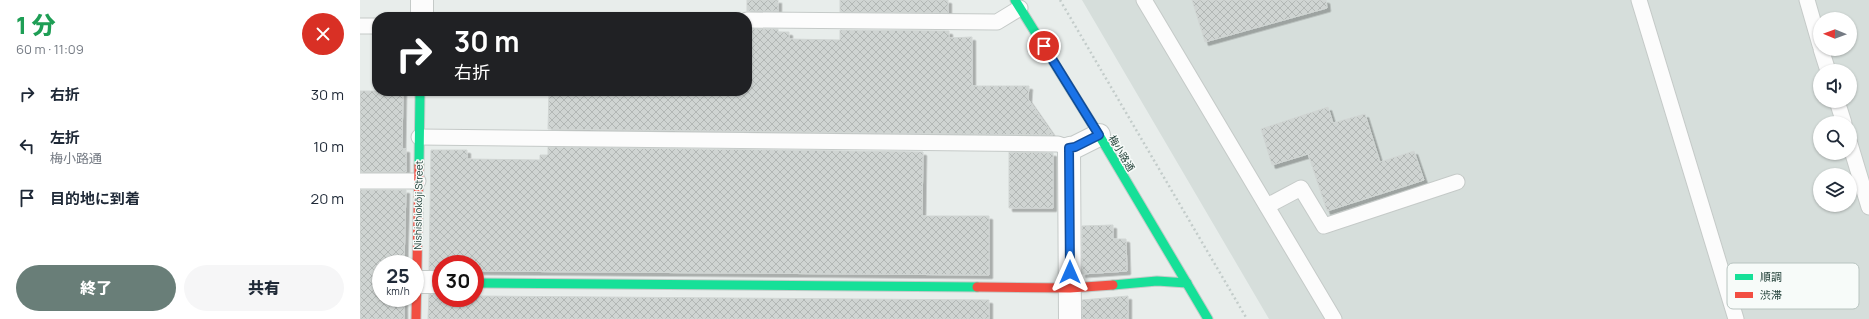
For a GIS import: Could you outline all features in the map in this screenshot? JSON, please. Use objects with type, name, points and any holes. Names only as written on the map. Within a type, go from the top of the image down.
[{"type":"street","points":[[422,0],[422,12]]},
{"type":"street","name":"梅小路通","points":[[1017,4],[1099,135],[1208,319]]},
{"type":"street","name":"Nishishiokōji Street","points":[[417,255],[420,96]]},
{"type":"street","points":[[1070,319],[1069,148],[1075,147],[1099,135]]},
{"type":"street","points":[[484,283],[1070,288],[1157,281],[1187,283]]},
{"type":"street","name":"Nishishiokōji Street","points":[[416,307],[416,319]]},
{"type":"lane","points":[[1144,0],[1334,319]]},
{"type":"lane","points":[[1639,0],[1727,289]]},
{"type":"lane","points":[[1806,0],[1813,22]]},
{"type":"lane","points":[[752,20],[997,22],[1017,4]]},
{"type":"lane","points":[[360,26],[372,26]]},
{"type":"lane","points":[[419,137],[1058,144],[1069,148]]},
{"type":"lane","points":[[1855,160],[1869,207]]},
{"type":"lane","points":[[360,181],[418,181]]},
{"type":"lane","points":[[1267,206],[1301,188],[1324,226],[1457,182]]},
{"type":"lane","points":[[1733,309],[1736,319]]},
{"type":"path","points":[[1060,0],[1248,319]]},
{"type":"shaded area","points":[[1082,0],[1869,0],[1869,319],[1269,319]]},
{"type":"building","points":[[747,0],[778,0],[778,11],[747,11]]},
{"type":"building","points":[[840,0],[948,0],[948,13],[840,12]]},
{"type":"building","points":[[1192,0],[1326,0],[1327,8],[1205,42]]},
{"type":"building","points":[[752,29],[778,29],[778,32],[789,32],[789,39],[840,40],[840,30],[949,31],[949,38],[972,37],[972,86],[1029,86],[1028,99],[1053,135],[548,129],[549,96],[752,96]]},
{"type":"building","points":[[360,91],[372,91],[372,96],[403,96],[402,149],[406,149],[406,172],[360,172]]},
{"type":"building","points":[[1328,107],[1333,123],[1365,114],[1380,162],[1414,151],[1424,180],[1327,211],[1308,154],[1272,165],[1261,129]]},
{"type":"building","points":[[548,147],[923,152],[922,216],[989,216],[989,275],[484,271],[484,255],[432,255],[432,270],[429,270],[431,150],[467,150],[467,159],[540,160],[540,155],[548,155]]},
{"type":"building","points":[[1009,152],[1053,153],[1053,208],[1009,208]]},
{"type":"building","points":[[360,190],[406,190],[404,255],[372,255],[372,307],[404,307],[404,319],[360,319]]},
{"type":"building","points":[[1113,225],[1113,239],[1126,239],[1127,271],[1082,274],[1082,226]]},
{"type":"building","points":[[429,294],[432,294],[432,307],[484,307],[484,296],[989,300],[989,319],[428,319]]},
{"type":"building","points":[[1128,296],[1128,319],[1082,319],[1082,300]]},
{"type":"traffic: fast","points":[[1015,0],[1099,135],[1208,319]]},
{"type":"traffic: fast","points":[[419,165],[420,96]]},
{"type":"traffic: fast","points":[[1113,285],[1157,281],[1187,283]]},
{"type":"traffic: fast","points":[[484,283],[977,287]]},
{"type":"traffic: jam","points":[[416,319],[419,165]]},
{"type":"traffic: jam","points":[[977,287],[1070,288],[1113,285]]},
{"type":"route","points":[[1044,46],[1099,135],[1075,147],[1069,148],[1070,272]]}]
